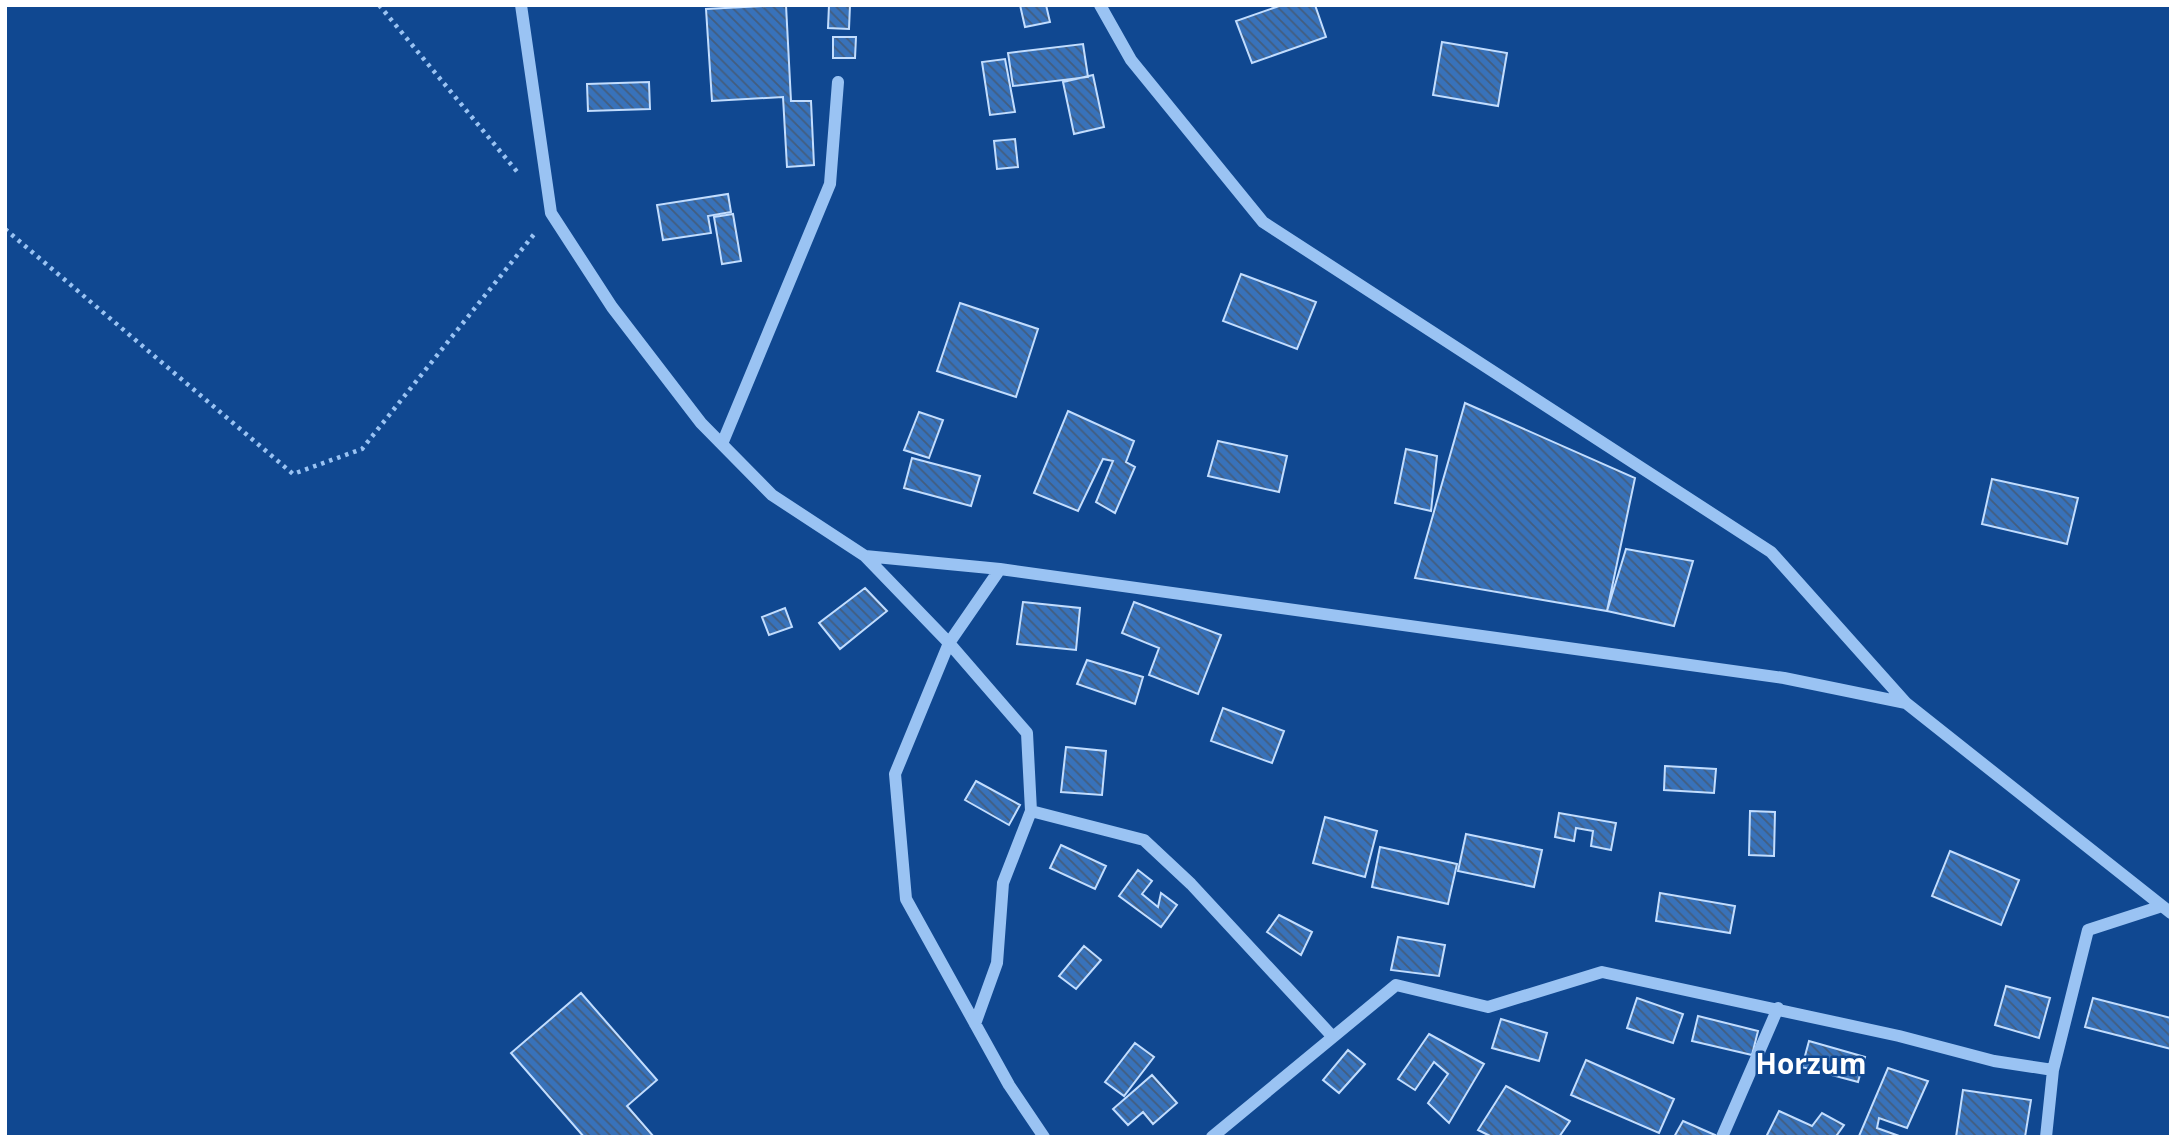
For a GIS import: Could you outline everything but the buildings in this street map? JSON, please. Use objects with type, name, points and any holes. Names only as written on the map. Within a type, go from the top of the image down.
[{"type":"street","points":[[521,5],[551,213],[612,307],[701,423],[772,495],[865,556],[949,643],[1027,733],[1031,811],[1003,884],[997,963],[975,1024]]},
{"type":"street","points":[[1100,5],[1131,60],[1263,222],[1771,552],[1906,703],[2166,910]]},
{"type":"street","points":[[722,444],[830,184],[838,82]]},
{"type":"street","points":[[865,556],[1000,569],[1784,678],[1906,703]]},
{"type":"street","points":[[1000,569],[949,643],[895,774],[906,899],[975,1024],[1044,1137]]},
{"type":"street","points":[[1031,811],[1144,840],[1191,884],[1332,1036]]},
{"type":"street","points":[[2046,1137],[2053,1070],[2088,930],[2166,910]]},
{"type":"street","points":[[1212,1137],[1396,985],[1488,1007],[1602,972],[1778,1009],[1994,1061],[2053,1070]]},
{"type":"street","points":[[1722,1137],[1778,1009]]},
{"type":"path","points":[[5,229],[293,474],[362,449],[551,213],[379,5]]},
{"type":"district","name":"Horzum","points":[[1811,1064]]}]
